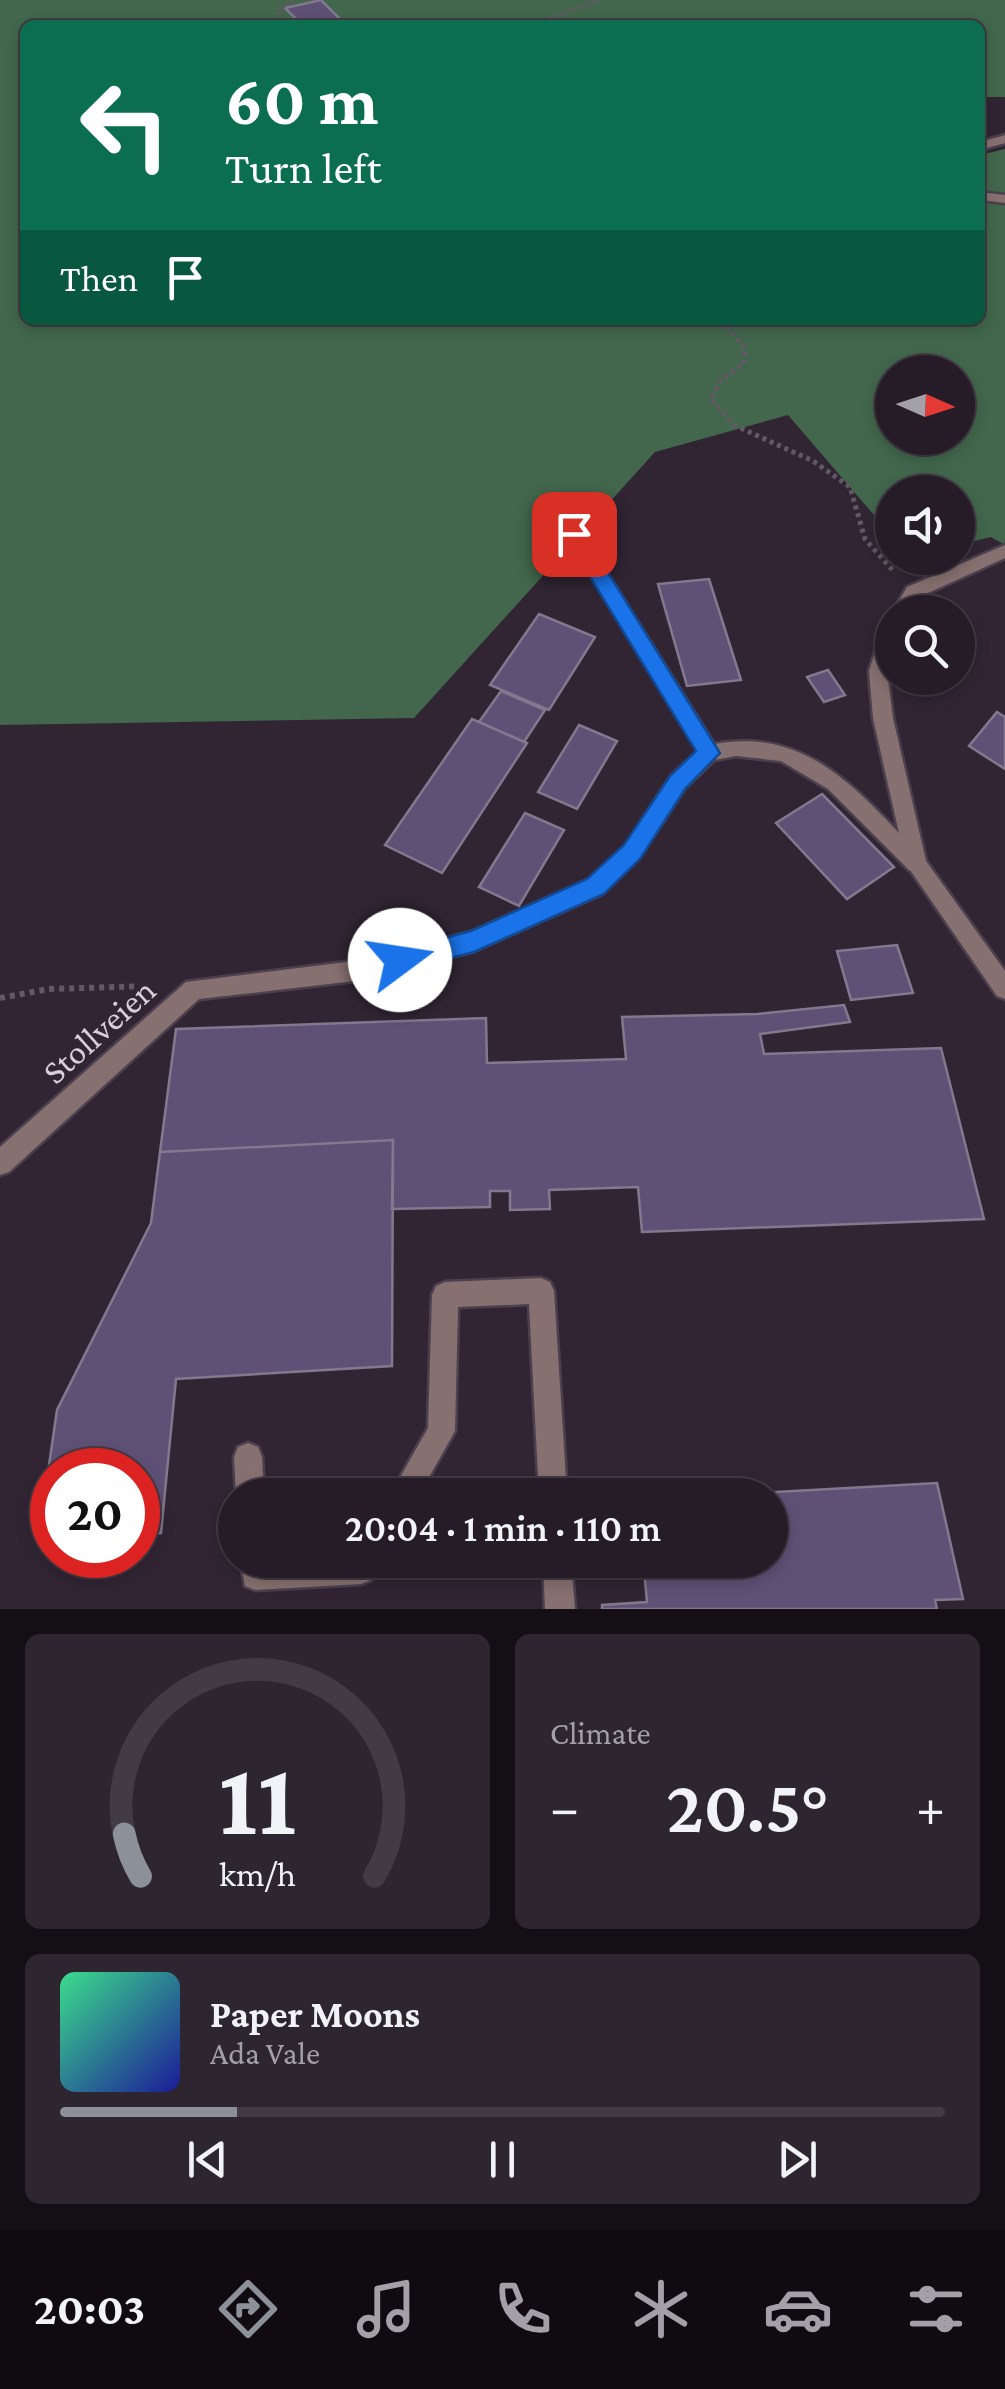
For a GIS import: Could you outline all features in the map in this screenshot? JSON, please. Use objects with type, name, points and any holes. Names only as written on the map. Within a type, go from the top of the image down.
[{"type":"street","points":[[574,534],[709,753],[736,748],[785,753],[835,782],[916,864],[1005,989]]},
{"type":"street","points":[[911,595],[1005,551]]},
{"type":"street","points":[[881,695],[916,864]]},
{"type":"street","name":"Stollveien","points":[[0,1164],[194,989],[363,970],[474,941],[596,887],[632,852],[678,782],[709,753]]},
{"type":"street","points":[[414,1478],[441,1431],[445,1296],[540,1291],[552,1478]]},
{"type":"street","points":[[248,1457],[249,1478]]},
{"type":"street","points":[[558,1578],[560,1609]]},
{"type":"path","points":[[280,20],[279,9],[295,0]]},
{"type":"path","points":[[545,20],[600,0]]},
{"type":"path","points":[[726,325],[745,348],[744,364],[720,380],[711,400],[734,426],[813,461],[850,487],[864,539],[913,592]]},
{"type":"path","points":[[0,998],[49,989],[194,989]]},
{"type":"green space","points":[[0,0],[1005,0],[1005,97],[985,97],[985,20],[20,20],[20,325],[985,325],[985,154],[1005,149],[1005,545],[991,537],[975,541],[975,475],[875,475],[875,516],[788,415],[655,452],[414,718],[0,725]]},
{"type":"building","points":[[321,0],[341,20],[297,20],[285,8]]},
{"type":"building","points":[[709,579],[741,680],[687,686],[658,584]]},
{"type":"building","points":[[539,614],[595,637],[549,710],[490,685]]},
{"type":"building","points":[[828,670],[845,695],[824,702],[807,677]]},
{"type":"building","points":[[501,691],[545,710],[524,742],[479,722]]},
{"type":"building","points":[[997,712],[1005,717],[1005,769],[969,746]]},
{"type":"building","points":[[472,719],[527,743],[442,873],[385,845]]},
{"type":"building","points":[[579,725],[617,741],[577,809],[538,792]]},
{"type":"building","points":[[822,794],[894,867],[847,899],[776,823]]},
{"type":"building","points":[[525,813],[564,830],[519,906],[479,887]]},
{"type":"building","points":[[897,945],[913,993],[851,1000],[837,951]]},
{"type":"building","points":[[844,1005],[850,1022],[760,1034],[764,1054],[941,1048],[984,1219],[642,1232],[638,1187],[549,1190],[550,1209],[510,1210],[510,1191],[490,1191],[490,1207],[392,1209],[393,1140],[160,1152],[176,1029],[486,1018],[487,1063],[626,1059],[622,1017],[757,1014]]},
{"type":"building","points":[[393,1140],[392,1366],[176,1379],[160,1533],[160,1448],[51,1448],[57,1410],[151,1223],[160,1152]]},
{"type":"building","points":[[937,1483],[963,1599],[935,1600],[937,1609],[602,1609],[602,1605],[647,1602],[645,1578],[788,1578],[788,1491]]},
{"type":"route","points":[[400,960],[474,941],[596,887],[632,852],[678,782],[709,753],[574,534]]}]
